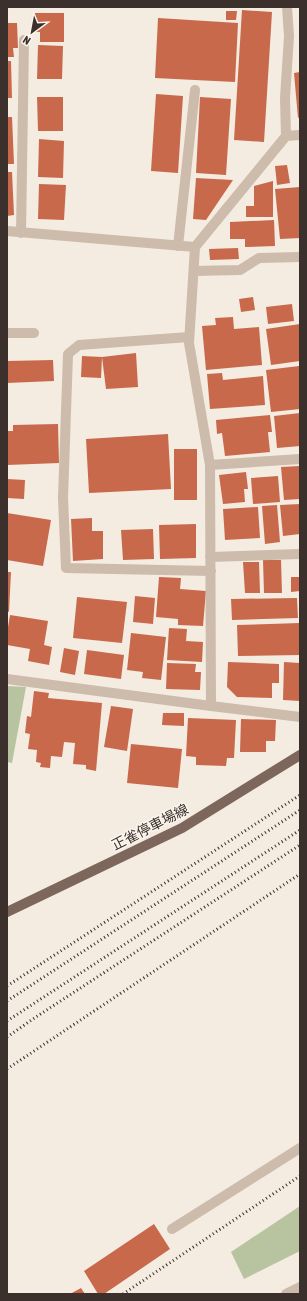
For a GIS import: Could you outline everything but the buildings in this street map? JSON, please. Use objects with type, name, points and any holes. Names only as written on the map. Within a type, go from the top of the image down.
[{"type":"main road","name":"正雀停車場線","points":[[7,912],[182,828],[300,754]]},
{"type":"street","points":[[211,706],[210,465],[189,343],[195,247],[286,136],[285,98],[289,36],[287,7]]},
{"type":"street","points":[[21,233],[24,40]]},
{"type":"street","points":[[178,246],[195,90]]},
{"type":"street","points":[[286,136],[300,135]]},
{"type":"street","points":[[7,232],[195,247]]},
{"type":"street","points":[[194,271],[240,270],[259,258],[300,257]]},
{"type":"street","points":[[7,333],[34,333]]},
{"type":"street","points":[[189,337],[79,345],[68,354],[63,498],[66,568],[211,570]]},
{"type":"street","points":[[210,465],[300,459]]},
{"type":"street","points":[[210,557],[300,554]]},
{"type":"street","points":[[7,679],[300,717]]},
{"type":"street","points":[[172,1229],[300,1148]]},
{"type":"street","points":[[286,1294],[300,1287]]},
{"type":"green space","points":[[7,686],[26,687],[12,763],[7,762]]},
{"type":"green space","points":[[300,1206],[300,1251],[244,1279],[231,1252]]},
{"type":"railway","points":[[7,986],[300,795]]},
{"type":"railway","points":[[7,1001],[300,810]]},
{"type":"railway","points":[[7,1021],[300,830]]},
{"type":"railway","points":[[7,1037],[300,845]]},
{"type":"railway","points":[[7,1069],[300,874]]},
{"type":"railway","points":[[123,1294],[300,1176]]}]
